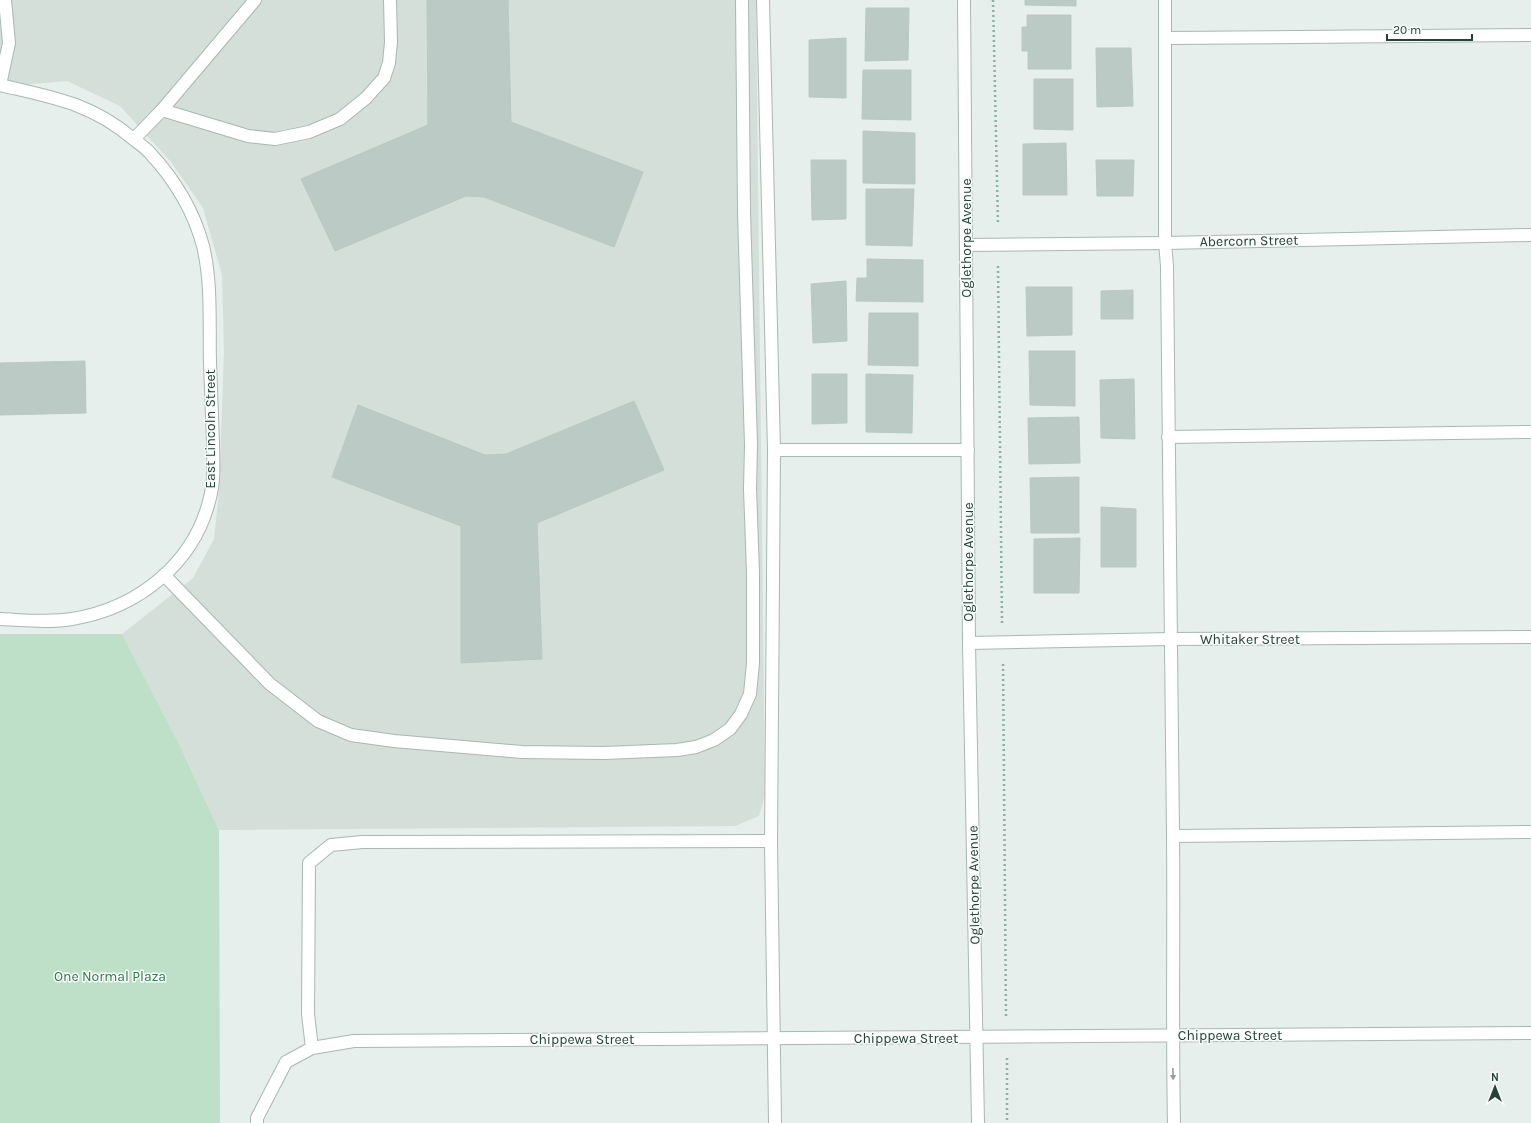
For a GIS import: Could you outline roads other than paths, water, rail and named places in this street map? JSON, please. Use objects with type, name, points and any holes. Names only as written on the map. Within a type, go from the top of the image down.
[{"type":"street","points":[[0,85],[9,43],[5,0]]},
{"type":"street","points":[[134,139],[162,110],[255,0]]},
{"type":"street","points":[[162,110],[248,136],[275,139],[309,132],[340,119],[366,98],[384,78],[389,63],[390,0]]},
{"type":"street","points":[[164,575],[270,684],[318,721],[351,735],[394,741],[514,751],[604,753],[696,747],[714,740],[730,729],[741,714],[750,694],[753,663],[753,572],[750,489],[751,445],[744,212],[742,0]]},
{"type":"street","points":[[763,0],[774,450],[771,842],[775,1123]]},
{"type":"street","name":"Oglethorpe Avenue","points":[[964,0],[969,643],[978,1123]]},
{"type":"street","points":[[1165,0],[1166,243],[1173,836],[1172,1035],[1174,1123]]},
{"type":"street","points":[[1166,38],[1531,35]]},
{"type":"street","name":"East Lincoln Street","points":[[0,85],[56,98],[77,105],[115,124],[150,152],[171,180],[190,211],[204,248],[208,284],[213,461],[212,492],[206,513],[187,550],[175,566],[140,595],[95,614],[71,619],[48,621],[0,619]]},
{"type":"street","name":"Abercorn Street","points":[[966,245],[1166,243],[1531,235]]},
{"type":"street","points":[[1168,436],[1531,432]]},
{"type":"street","points":[[774,450],[968,450]]},
{"type":"street","name":"Whitaker Street","points":[[969,643],[1171,639],[1531,637]]},
{"type":"street","points":[[1173,836],[1531,832]]},
{"type":"street","points":[[312,1048],[308,1014],[309,863],[331,845],[362,842],[771,842]]},
{"type":"street","name":"Chippewa Street","points":[[257,1123],[257,1118],[286,1062],[312,1048],[354,1041],[1531,1034]]},
{"type":"park label","name":"One Normal Plaza","points":[[110,976]]}]
